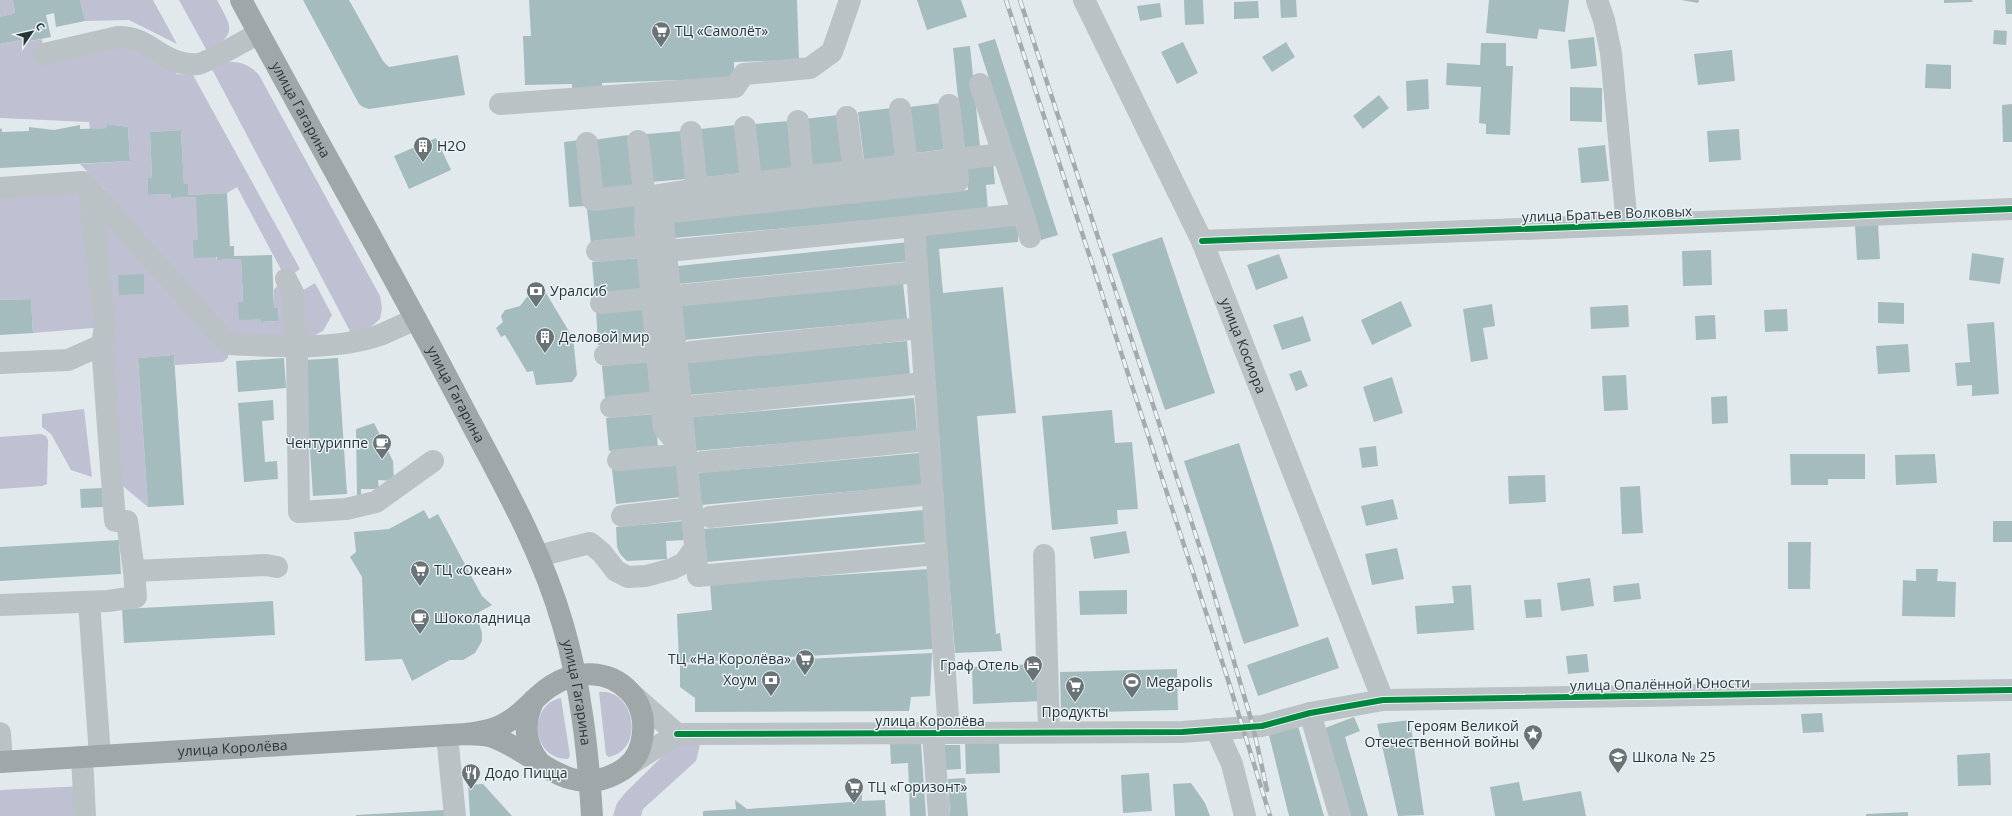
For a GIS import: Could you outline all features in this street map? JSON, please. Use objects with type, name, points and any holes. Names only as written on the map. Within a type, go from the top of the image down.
[{"type":"main road","name":"улица Гагарина","points":[[242,0],[416,319],[520,517],[538,556],[562,621],[583,710],[592,816]]},
{"type":"main road","points":[[591,674],[604,675],[615,680],[633,695],[643,716],[643,736],[640,749],[630,765],[611,777],[590,781],[562,777],[513,746],[492,736],[457,734],[491,729],[508,722],[551,686],[575,676],[591,674]]},
{"type":"main road","points":[[535,700],[530,708],[527,719],[528,739],[535,757],[544,767]]},
{"type":"main road","name":"улица Королёва","points":[[1,762],[457,734]]},
{"type":"street","points":[[500,104],[735,87],[744,74],[810,68],[832,52],[850,0]]},
{"type":"street","name":"улица Косиора","points":[[1084,0],[1202,240],[1383,700]]},
{"type":"street","points":[[1597,0],[1604,20],[1611,53],[1627,226]]},
{"type":"street","points":[[44,54],[118,36],[130,37],[143,41],[166,57],[182,64],[199,64],[259,33]]},
{"type":"street","points":[[980,84],[1030,237]]},
{"type":"street","points":[[937,554],[698,576],[695,548],[701,512],[662,213],[958,181],[949,105]]},
{"type":"street","points":[[900,109],[907,165]]},
{"type":"street","points":[[847,117],[854,171]]},
{"type":"street","points":[[798,121],[803,177]]},
{"type":"street","points":[[745,127],[751,182]]},
{"type":"street","points":[[691,132],[697,189]]},
{"type":"street","points":[[638,141],[645,200],[645,224],[664,428],[694,458]]},
{"type":"street","points":[[587,143],[593,200],[649,200],[653,196],[697,189],[1003,154]]},
{"type":"street","points":[[0,188],[83,182],[228,344],[295,347],[347,343],[379,335],[416,319]]},
{"type":"street","points":[[0,605],[89,602],[136,597],[127,521],[115,521],[102,345],[105,326],[90,189]]},
{"type":"street","name":"улица Братьев Волковых","points":[[1202,240],[1627,226],[2012,209]]},
{"type":"street","points":[[678,250],[1023,214]]},
{"type":"street","points":[[914,226],[937,554],[941,732],[938,816]]},
{"type":"street","points":[[597,251],[647,246]]},
{"type":"street","points":[[684,295],[917,272]]},
{"type":"street","points":[[286,279],[294,295],[295,347],[297,357],[299,512],[346,509],[376,502],[433,460]]},
{"type":"street","points":[[601,303],[652,298]]},
{"type":"street","points":[[691,352],[921,328]]},
{"type":"street","points":[[0,363],[68,360],[102,345]]},
{"type":"street","points":[[605,355],[656,351]]},
{"type":"street","points":[[695,406],[925,383]]},
{"type":"street","points":[[611,407],[661,402]]},
{"type":"street","points":[[618,460],[694,458],[929,440]]},
{"type":"street","points":[[622,516],[701,512],[933,494]]},
{"type":"street","points":[[538,556],[590,543],[602,553],[616,571],[628,577],[646,576],[672,569],[684,563],[695,548]]},
{"type":"street","points":[[1044,554],[1049,732]]},
{"type":"street","points":[[134,570],[266,565],[277,567]]},
{"type":"street","points":[[85,816],[91,757],[89,602]]},
{"type":"street","name":"улица Опалённой Юности","points":[[1216,729],[1262,726],[1310,712],[1383,700],[2012,690]]},
{"type":"street","points":[[630,765],[677,734],[633,695]]},
{"type":"street","points":[[1310,712],[1340,816]]},
{"type":"street","points":[[1216,729],[1232,764],[1245,816]]},
{"type":"street","name":"улица Королёва","points":[[677,734],[1182,732],[1216,729]]},
{"type":"street","points":[[0,733],[1,762]]},
{"type":"street","points":[[455,816],[457,734]]},
{"type":"shaded area","points":[[0,0],[13,0],[15,13],[0,17]]},
{"type":"shaded area","points":[[80,0],[153,0],[177,44],[129,20],[85,21]]},
{"type":"shaded area","points":[[179,0],[217,0],[229,24],[228,35],[224,40],[207,51]]},
{"type":"shaded area","points":[[118,37],[182,63],[176,74],[193,75],[300,269],[286,279],[295,295],[315,283],[332,315],[323,331],[315,335],[228,344],[228,358],[223,362],[175,365],[174,355],[138,358],[148,507],[112,477],[105,327],[33,333],[31,299],[0,300],[0,188],[105,190],[80,164],[130,161],[128,127],[107,124],[107,128],[90,129],[89,122],[0,118],[0,44],[25,39],[26,42],[42,39],[44,54]],"holes":[[[181,130],[184,184],[188,184],[188,195],[227,193],[237,187],[286,279],[274,289],[274,308],[278,308],[279,321],[262,322],[261,319],[238,302],[243,302],[241,259],[217,260],[196,197],[171,198],[171,194],[148,195],[148,178],[152,178],[150,132]]]},
{"type":"shaded area","points":[[224,62],[243,64],[251,68],[259,75],[380,296],[382,308],[380,319],[372,326],[352,335],[212,69]]},
{"type":"shaded area","points":[[84,409],[92,477],[71,470],[51,434],[42,427],[42,414]]},
{"type":"shaded area","points":[[41,434],[46,436],[48,440],[47,484],[42,486],[0,489],[0,437]]},
{"type":"shaded area","points":[[599,692],[611,693],[621,699],[631,720],[631,732],[628,743],[621,752],[609,757],[606,755]]},
{"type":"shaded area","points":[[561,698],[570,756],[568,759],[555,757],[546,750],[540,741],[538,731],[539,720],[543,710],[550,702]]},
{"type":"shaded area","points":[[701,741],[696,761],[643,809],[641,816],[613,816],[617,803],[626,792],[672,747],[682,742]]},
{"type":"shaded area","points":[[84,786],[85,816],[0,816],[0,790]]},
{"type":"building","points":[[13,0],[80,0],[85,21],[56,27],[54,13],[46,15],[51,37],[25,42],[25,39],[0,44],[0,17],[15,13]]},
{"type":"building","points":[[303,0],[349,0],[383,61],[389,67],[458,55],[465,95],[369,109],[363,107],[359,104]]},
{"type":"building","name":"ТЦ «Самолёт»","points":[[529,0],[797,0],[799,60],[734,62],[734,78],[602,83],[602,93],[572,94],[572,84],[525,85],[523,36],[531,36]]},
{"type":"building","points":[[917,0],[961,0],[967,17],[927,30]]},
{"type":"building","points":[[1184,0],[1203,0],[1204,24],[1185,25]]},
{"type":"building","points":[[1280,0],[1296,0],[1297,17],[1281,18]]},
{"type":"building","points":[[1489,0],[1569,0],[1565,32],[1539,29],[1537,39],[1486,33]]},
{"type":"building","points":[[1681,0],[1699,0],[1698,3]]},
{"type":"building","points":[[1944,0],[1972,0],[1973,2],[1944,3]]},
{"type":"building","points":[[2005,0],[2012,0],[2012,14],[2006,14]]},
{"type":"building","points":[[1258,1],[1259,18],[1234,19],[1234,2]]},
{"type":"building","points":[[1160,3],[1162,17],[1140,21],[1137,6]]},
{"type":"building","points":[[1994,30],[2007,31],[2006,45],[1993,44]]},
{"type":"building","points":[[1594,37],[1597,66],[1571,69],[1568,40]]},
{"type":"building","points":[[995,39],[1058,235],[1041,240],[978,44]]},
{"type":"building","points":[[1183,42],[1198,73],[1177,84],[1161,52]]},
{"type":"building","points":[[1286,42],[1295,57],[1272,72],[1262,57]]},
{"type":"building","points":[[1481,43],[1506,43],[1506,66],[1513,66],[1510,135],[1486,134],[1486,124],[1479,123],[1481,87],[1446,85],[1447,63],[1480,65]]},
{"type":"building","points":[[970,46],[980,147],[963,148],[953,48]]},
{"type":"building","points":[[1732,50],[1735,81],[1698,85],[1694,54]]},
{"type":"building","points":[[1926,64],[1951,65],[1951,89],[1925,88]]},
{"type":"building","points":[[1428,79],[1429,109],[1407,111],[1406,81]]},
{"type":"building","points":[[1570,87],[1602,88],[1602,122],[1570,121]]},
{"type":"building","points":[[1379,95],[1389,108],[1363,129],[1353,116]]},
{"type":"building","points":[[942,103],[948,149],[915,153],[909,107]]},
{"type":"building","points":[[2012,104],[2012,142],[2003,142],[2002,105]]},
{"type":"building","points":[[892,108],[898,156],[864,160],[858,112]]},
{"type":"building","points":[[838,115],[844,164],[810,168],[804,119]]},
{"type":"building","points":[[789,121],[794,168],[759,172],[754,124]]},
{"type":"building","points":[[107,124],[128,127],[130,161],[0,168],[0,129],[2,128],[2,132],[29,131],[29,127],[54,130],[80,125],[80,129],[107,128]]},
{"type":"building","points":[[736,125],[742,173],[706,177],[700,129]]},
{"type":"building","points":[[1739,129],[1741,160],[1709,162],[1707,131]]},
{"type":"building","points":[[181,130],[184,184],[188,184],[188,195],[227,193],[230,246],[234,246],[234,256],[272,255],[274,308],[278,308],[279,321],[261,322],[261,319],[239,320],[238,302],[243,302],[241,259],[217,260],[217,257],[194,258],[193,240],[198,240],[196,197],[171,198],[171,194],[148,195],[148,178],[152,178],[150,132]]},
{"type":"building","points":[[682,131],[687,179],[651,182],[647,134]]},
{"type":"building","points":[[628,135],[635,186],[600,191],[593,140]]},
{"type":"building","name":"H2O","points":[[436,138],[451,170],[409,189],[394,156]]},
{"type":"building","points":[[580,140],[585,206],[569,207],[564,142]]},
{"type":"building","points":[[1605,145],[1609,181],[1581,183],[1578,148]]},
{"type":"building","points":[[993,162],[995,184],[986,185],[988,210],[674,238],[673,220],[968,190],[966,166]]},
{"type":"building","points":[[635,204],[638,239],[591,244],[587,209]]},
{"type":"building","points":[[1018,224],[1018,242],[939,249],[943,293],[1003,287],[1016,413],[977,416],[996,634],[1000,633],[1002,651],[955,653],[921,232]]},
{"type":"building","points":[[1878,224],[1880,259],[1857,260],[1855,225]]},
{"type":"building","points":[[1162,237],[1215,393],[1165,410],[1112,254]]},
{"type":"building","points":[[909,242],[911,261],[679,284],[678,266]]},
{"type":"building","points":[[1711,250],[1712,285],[1683,286],[1682,251]]},
{"type":"building","points":[[1972,253],[2004,258],[2000,284],[1969,280]]},
{"type":"building","points":[[1279,254],[1288,278],[1256,290],[1247,265]]},
{"type":"building","points":[[639,258],[642,293],[595,297],[592,262]]},
{"type":"building","points":[[144,274],[144,294],[119,295],[118,275]]},
{"type":"building","points":[[903,283],[907,319],[684,340],[680,304]]},
{"type":"building","name":"Деловой мир","points":[[546,293],[573,338],[577,375],[572,382],[536,385],[533,371],[527,372],[505,335],[501,337],[496,328],[503,322],[501,316],[505,310],[520,306],[527,297]]},
{"type":"building","points":[[31,299],[33,333],[0,335],[0,300]]},
{"type":"building","points":[[1401,301],[1412,326],[1372,345],[1361,320]]},
{"type":"building","points":[[1878,302],[1904,303],[1904,324],[1878,323]]},
{"type":"building","points":[[1492,304],[1495,326],[1483,328],[1488,359],[1471,362],[1463,309]]},
{"type":"building","points":[[1628,305],[1629,327],[1591,329],[1590,307]]},
{"type":"building","points":[[644,306],[646,342],[598,345],[596,309]]},
{"type":"building","points":[[1787,309],[1788,331],[1765,332],[1764,310]]},
{"type":"building","points":[[1715,315],[1716,339],[1696,340],[1695,316]]},
{"type":"building","points":[[1303,316],[1311,341],[1282,350],[1273,325]]},
{"type":"building","points":[[1994,322],[1999,394],[1972,396],[1972,385],[1957,386],[1955,363],[1970,362],[1967,324]]},
{"type":"building","points":[[907,341],[910,375],[689,395],[686,361]]},
{"type":"building","points":[[1908,344],[1910,372],[1878,374],[1876,346]]},
{"type":"building","points":[[174,355],[184,505],[148,507],[138,358]]},
{"type":"building","points":[[284,358],[286,388],[238,392],[236,361]]},
{"type":"building","points":[[338,358],[347,494],[313,496],[304,360]]},
{"type":"building","points":[[649,362],[652,395],[605,399],[602,366]]},
{"type":"building","points":[[1301,370],[1308,386],[1296,391],[1289,374]]},
{"type":"building","points":[[1626,375],[1628,410],[1604,411],[1602,376]]},
{"type":"building","points":[[1392,377],[1403,413],[1374,422],[1363,387]]},
{"type":"building","points":[[1727,396],[1728,423],[1712,424],[1711,397]]},
{"type":"building","points":[[914,398],[917,432],[694,451],[692,417]]},
{"type":"building","points":[[273,400],[274,420],[262,421],[265,462],[277,461],[278,479],[244,482],[238,403]]},
{"type":"building","points":[[1112,410],[1115,443],[1132,442],[1138,509],[1117,510],[1118,524],[1052,530],[1042,416]]},
{"type":"building","points":[[655,414],[658,447],[609,451],[606,418]]},
{"type":"building","points":[[374,423],[393,461],[394,481],[378,480],[379,489],[361,489],[361,495],[357,495],[356,429]]},
{"type":"building","points":[[1239,443],[1299,626],[1244,644],[1184,461]]},
{"type":"building","points":[[1376,446],[1378,466],[1362,468],[1359,448]]},
{"type":"building","points":[[919,453],[922,485],[701,505],[698,473]]},
{"type":"building","points":[[1790,454],[1865,454],[1865,479],[1828,479],[1828,485],[1791,485]]},
{"type":"building","points":[[1935,454],[1937,483],[1896,485],[1895,455]]},
{"type":"building","points":[[678,461],[682,497],[616,504],[612,469]]},
{"type":"building","points":[[1545,475],[1546,502],[1509,504],[1508,476]]},
{"type":"building","points":[[1640,486],[1643,533],[1622,534],[1620,487]]},
{"type":"building","points":[[102,488],[103,507],[81,508],[80,489]]},
{"type":"building","points":[[1393,499],[1398,519],[1366,526],[1361,506]]},
{"type":"building","name":"ТЦ «Океан»","points":[[424,510],[429,519],[438,514],[482,596],[492,605],[472,616],[478,620],[482,633],[482,641],[475,653],[463,660],[450,660],[412,681],[402,659],[365,661],[362,577],[350,557],[356,552],[354,532],[389,529]]},
{"type":"building","points":[[924,510],[927,542],[706,562],[703,529]]},
{"type":"building","points":[[684,521],[685,540],[666,541],[667,559],[627,561],[620,554],[617,547],[616,527]]},
{"type":"building","points":[[1993,521],[2012,521],[2012,542],[1993,542]]},
{"type":"building","points":[[1126,531],[1130,553],[1094,559],[1090,537]]},
{"type":"building","points":[[119,540],[121,574],[0,581],[0,547]]},
{"type":"building","points":[[1788,542],[1811,542],[1810,589],[1788,589]]},
{"type":"building","points":[[1397,548],[1404,579],[1372,585],[1365,554]]},
{"type":"building","points":[[930,569],[933,649],[679,663],[677,614],[712,610],[710,583]]},
{"type":"building","points":[[1916,569],[1938,569],[1937,581],[1956,582],[1955,617],[1902,616],[1903,580],[1916,581]]},
{"type":"building","points":[[1590,578],[1594,606],[1561,611],[1557,583]]},
{"type":"building","points":[[1639,583],[1641,599],[1614,602],[1613,586]]},
{"type":"building","points":[[1471,585],[1474,630],[1417,634],[1415,606],[1454,603],[1452,586]]},
{"type":"building","points":[[1127,590],[1127,614],[1080,615],[1079,591]]},
{"type":"building","points":[[1541,599],[1542,617],[1526,618],[1524,600]]},
{"type":"building","points":[[273,601],[275,635],[124,643],[122,609]]},
{"type":"building","points":[[1328,637],[1339,668],[1258,696],[1247,665]]},
{"type":"building","name":"ТЦ «На Королёва»","points":[[932,653],[930,696],[911,697],[909,711],[695,712],[695,698],[680,687],[680,665]]},
{"type":"building","points":[[1587,654],[1589,672],[1568,674],[1566,656]]},
{"type":"building","points":[[1040,664],[1042,701],[973,704],[972,667]]},
{"type":"building","points":[[1177,669],[1178,710],[1061,713],[1060,672]]},
{"type":"building","points":[[1822,713],[1824,732],[1803,733],[1801,714]]},
{"type":"building","points":[[1354,717],[1360,731],[1345,737],[1368,816],[1351,816],[1325,728]]},
{"type":"building","points":[[1410,720],[1424,815],[1398,816],[1377,724]]},
{"type":"building","points":[[1298,726],[1324,816],[1289,816],[1268,731]]},
{"type":"building","points":[[999,741],[1000,773],[966,774],[965,742]]},
{"type":"building","points":[[921,743],[926,816],[910,816],[908,763],[891,764],[890,744]]},
{"type":"building","points":[[942,745],[960,745],[961,769],[943,770]]},
{"type":"building","points":[[1990,753],[1991,785],[1958,786],[1957,755]]},
{"type":"building","points":[[1149,773],[1152,811],[1123,813],[1121,775]]},
{"type":"building","points":[[965,778],[968,816],[950,816],[948,779]]},
{"type":"building","points":[[1519,782],[1523,801],[1581,791],[1586,816],[1495,816],[1490,787]]},
{"type":"building","points":[[1191,783],[1205,803],[1210,816],[1175,816],[1173,784]]},
{"type":"building","points":[[483,784],[512,816],[470,816],[468,785]]},
{"type":"building","name":"ТЦ «Горизонт»","points":[[862,794],[862,801],[885,800],[886,816],[703,816],[703,811],[736,809],[735,800],[747,809],[852,802]]},
{"type":"building","points":[[445,810],[445,816],[356,816],[356,815]]},
{"type":"building","points":[[1908,812],[1908,816],[1866,816],[1866,814]]},
{"type":"railway","points":[[1006,0],[1229,683],[1270,816]]},
{"type":"railway","points":[[1020,0],[1204,560],[1253,726],[1267,790]]},
{"type":"cycle path","points":[[1202,241],[2012,209]]},
{"type":"cycle path","points":[[677,734],[1182,732],[1262,726],[1310,713],[1383,700],[2012,690]]},
{"type":"place","name":"ТЦ «Самолёт»","points":[[661,48]]},
{"type":"place","name":"H2O","points":[[423,163]]},
{"type":"place","name":"Уралсиб","points":[[536,308]]},
{"type":"place","name":"Деловой мир","points":[[545,354]]},
{"type":"place","name":"Чентуриппе","points":[[382,460]]},
{"type":"place","name":"ТЦ «Океан»","points":[[420,587]]},
{"type":"place","name":"Шоколадница","points":[[420,635]]},
{"type":"place","name":"ТЦ «На Королёва»","points":[[805,676]]},
{"type":"place","name":"Граф Отель","points":[[1033,682]]},
{"type":"place","name":"Хоум","points":[[771,697]]},
{"type":"place","name":"Megapolis","points":[[1132,699]]},
{"type":"place","name":"Продукты","points":[[1075,703]]},
{"type":"place","name":"Героям Великой Отечественной войны","points":[[1533,751]]},
{"type":"place","name":"Школа № 25","points":[[1618,774]]},
{"type":"place","name":"Додо Пицца","points":[[471,790]]},
{"type":"place","name":"ТЦ «Горизонт»","points":[[854,804]]}]
